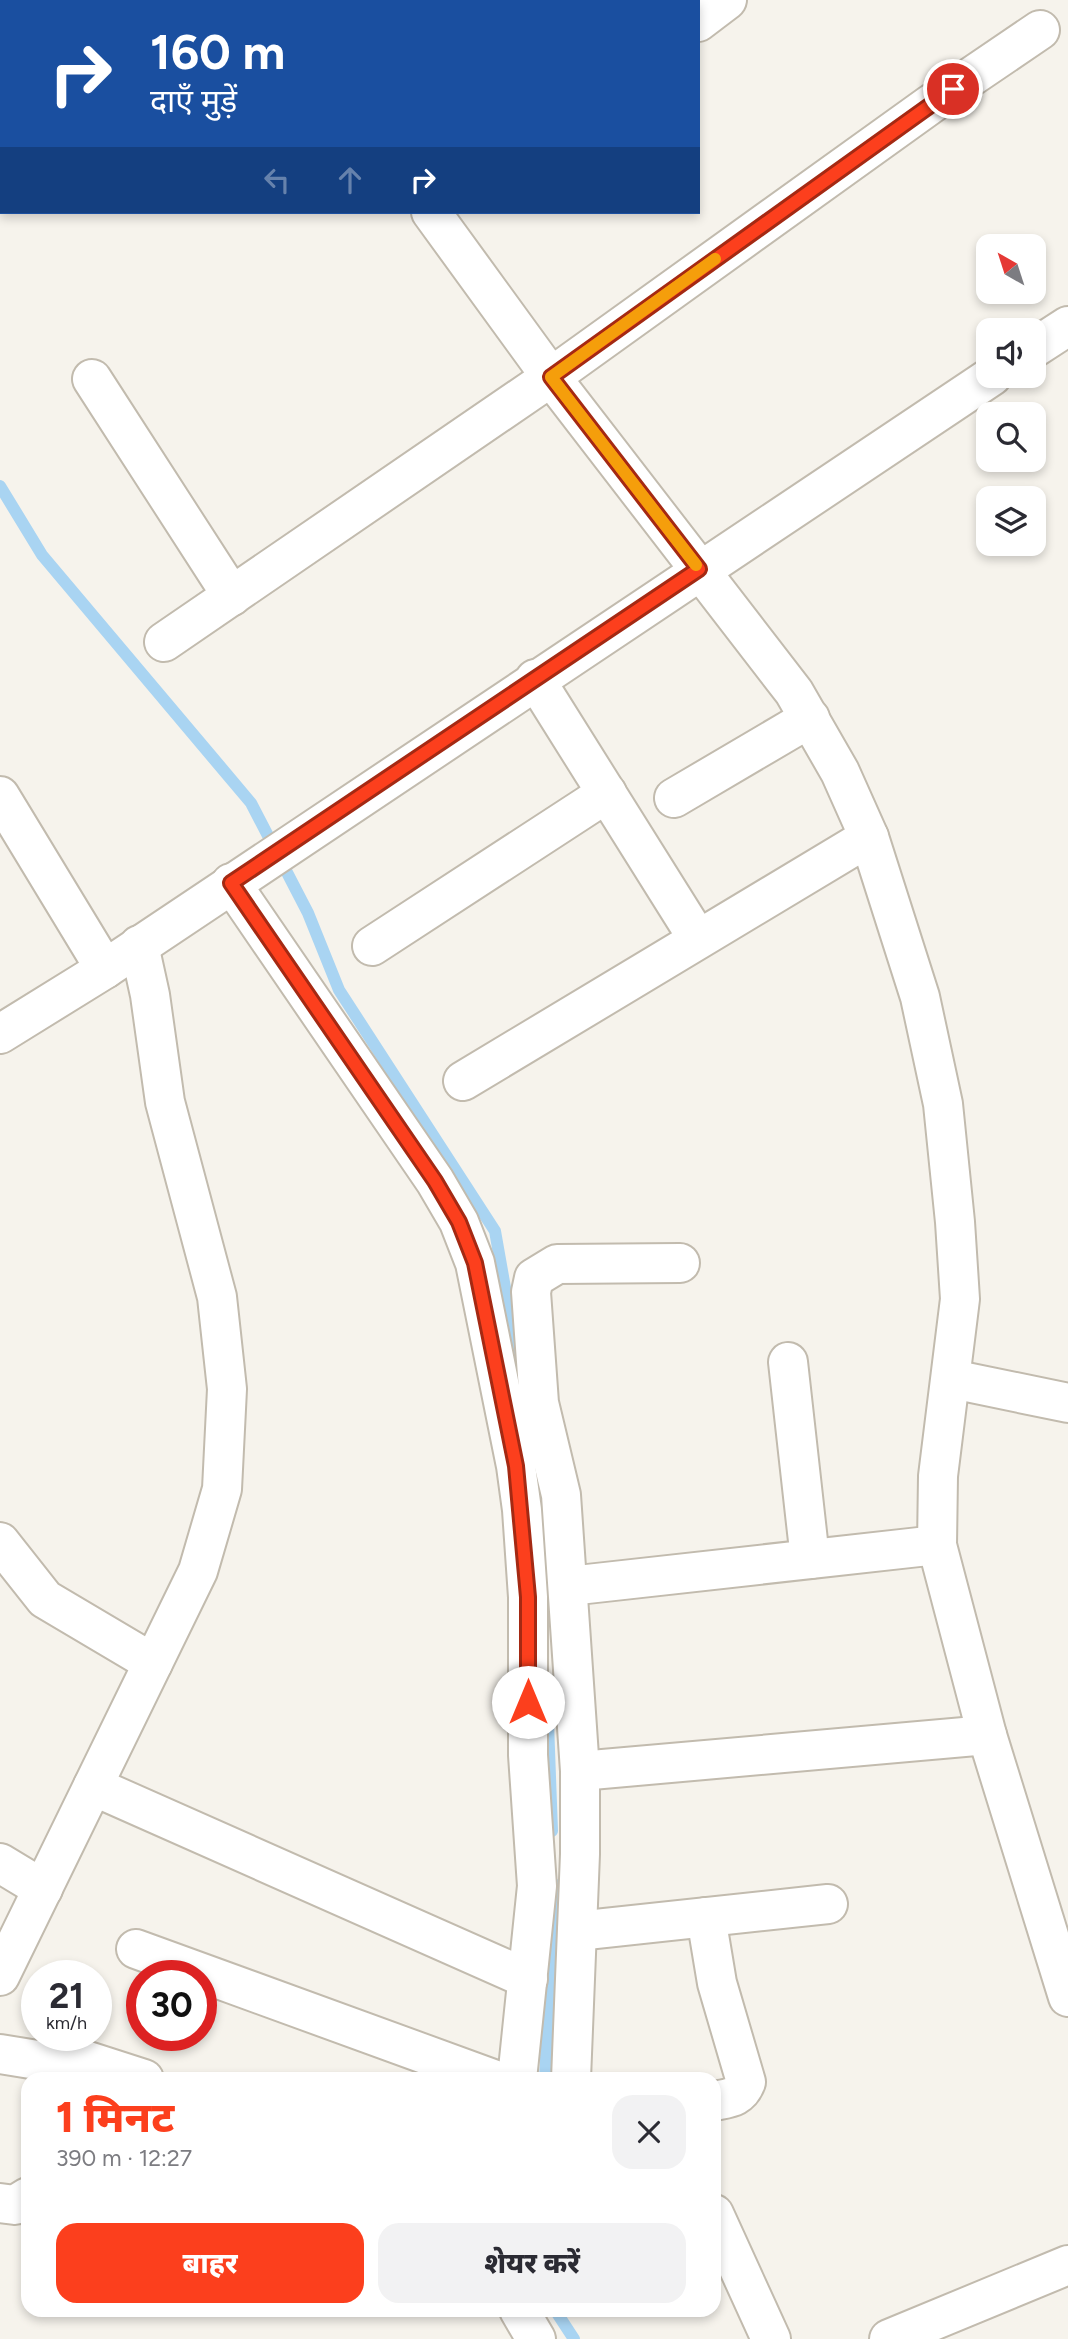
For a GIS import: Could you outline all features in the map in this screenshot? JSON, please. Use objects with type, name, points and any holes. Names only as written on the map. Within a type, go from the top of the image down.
[{"type":"street","points":[[700,20],[727,0]]},
{"type":"street","points":[[164,642],[551,377],[931,104],[1040,30]]},
{"type":"street","points":[[439,215],[551,377],[794,692],[840,772],[869,837],[920,997],[943,1104],[960,1298],[938,1476],[937,1545],[987,1735],[1068,1997]]},
{"type":"street","points":[[1046,340],[1068,326]]},
{"type":"street","points":[[92,379],[232,596]]},
{"type":"street","points":[[0,1034],[104,969],[699,569],[976,387]]},
{"type":"street","points":[[535,679],[698,939]]},
{"type":"street","points":[[674,798],[810,718]]},
{"type":"street","points":[[372,946],[607,793]]},
{"type":"street","points":[[0,796],[104,969]]},
{"type":"street","points":[[463,1081],[869,837]]},
{"type":"street","points":[[231,883],[435,1181],[459,1222],[475,1263],[516,1466],[527,1585],[528,1755],[537,1886],[518,2072]]},
{"type":"street","points":[[0,1976],[198,1571],[222,1489],[227,1389],[217,1297],[165,1102],[150,995],[139,945]]},
{"type":"street","points":[[571,2072],[580,1771],[561,1495],[540,1403],[531,1292],[534,1278],[557,1264],[680,1263]]},
{"type":"street","points":[[788,1362],[810,1559]]},
{"type":"street","points":[[952,1379],[1068,1403]]},
{"type":"street","points":[[0,1542],[45,1599],[153,1663]]},
{"type":"street","points":[[569,1586],[937,1545]]},
{"type":"street","points":[[580,1771],[987,1735]]},
{"type":"street","points":[[93,1786],[528,1979]]},
{"type":"street","points":[[0,1863],[43,1889]]},
{"type":"street","points":[[577,1931],[828,1904]]},
{"type":"street","points":[[706,1917],[717,1983],[746,2082],[742,2092],[735,2097],[721,2100]]},
{"type":"street","points":[[136,1949],[474,2072]]},
{"type":"street","points":[[0,2054],[37,2060],[85,2060],[122,2072]]},
{"type":"street","points":[[0,2203],[15,2205],[21,2201]]},
{"type":"street","points":[[721,2231],[765,2337]]},
{"type":"street","points":[[888,2339],[1068,2264]]},
{"type":"street","points":[[523,2317],[536,2339]]},
{"type":"waterway","points":[[0,486],[42,555],[251,803],[308,913],[339,990],[495,1231],[519,1367]]},
{"type":"waterway","points":[[547,1695],[552,1831]]},
{"type":"waterway","points":[[545,2072],[554,1884]]},
{"type":"waterway","points":[[560,2317],[574,2339]]},
{"type":"slow traffic","points":[[696,565],[551,377],[715,259]]},
{"type":"route","points":[[528,1702],[528,1597],[522,1510],[516,1466],[475,1263],[459,1222],[435,1181],[231,883],[699,569],[551,377],[953,89]]}]
